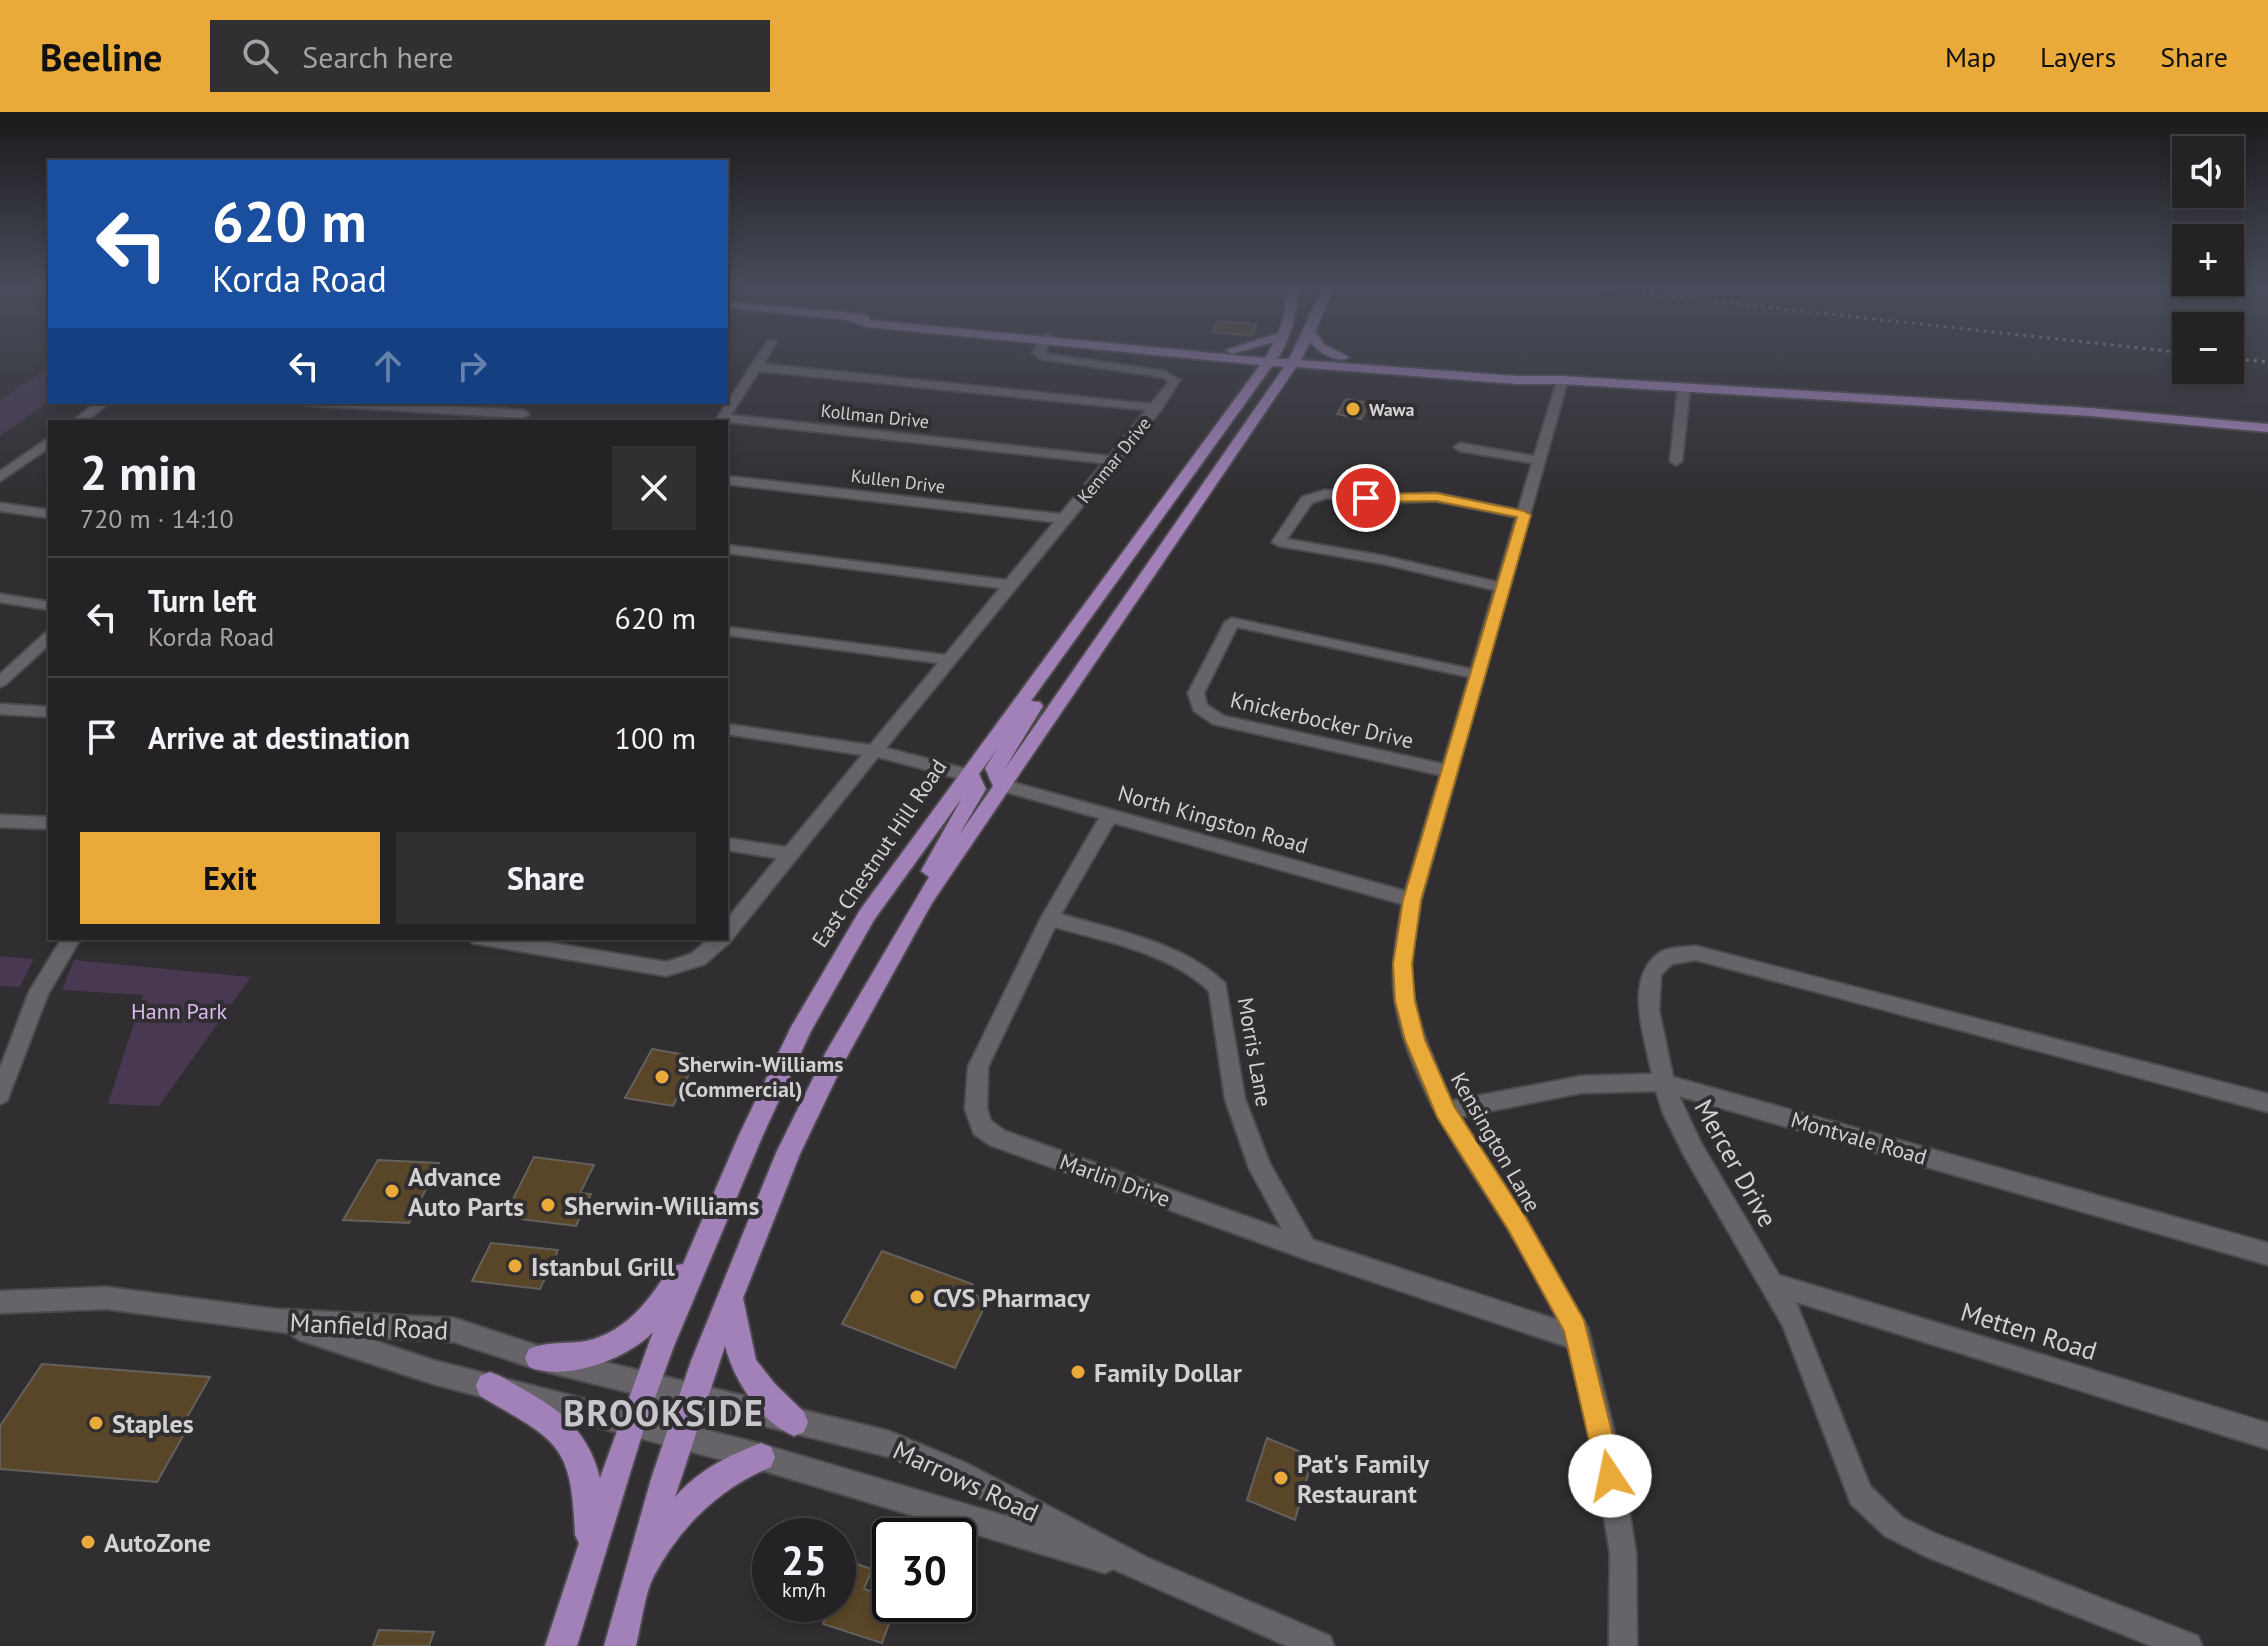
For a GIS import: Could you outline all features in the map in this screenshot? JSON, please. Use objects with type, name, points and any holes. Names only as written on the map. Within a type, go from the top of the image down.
[{"type":"main road","points":[[1230,357],[1255,381]]},
{"type":"main road","points":[[1251,357],[1342,362],[1516,380],[1562,380],[2090,412],[2268,428]]},
{"type":"main road","points":[[1334,357],[1342,362]]},
{"type":"main road","name":"East Chestnut Hill Road","points":[[561,1646],[646,1384],[714,1221],[802,1027],[867,915],[1271,358]]},
{"type":"main road","points":[[620,1646],[637,1576],[692,1396],[794,1139],[877,978],[925,898],[1001,785],[1224,467],[1295,359]]},
{"type":"main road","points":[[1275,388],[1302,374],[1342,362]]},
{"type":"main road","points":[[1001,785],[994,768],[1043,690],[1056,655]]},
{"type":"main road","points":[[925,898],[932,867],[977,789],[975,780],[968,775]]},
{"type":"main road","points":[[539,1358],[578,1358],[606,1349],[640,1328],[665,1298],[714,1221]]},
{"type":"main road","points":[[731,1295],[742,1364],[756,1387],[794,1422]]},
{"type":"main road","points":[[490,1386],[552,1423],[569,1437],[581,1455],[586,1474],[590,1554]]},
{"type":"main road","points":[[637,1576],[682,1509],[702,1487],[728,1469],[761,1457]]},
{"type":"street","name":"Kollman Drive","points":[[763,357],[723,418],[1113,460]]},
{"type":"street","name":"Kenmar Drive","points":[[728,931],[1173,385],[1171,377],[1046,357]]},
{"type":"street","points":[[756,367],[1157,408]]},
{"type":"street","name":"Kensington Lane","points":[[1562,380],[1412,900],[1402,964],[1405,1001],[1415,1040],[1445,1111],[1517,1224],[1578,1338],[1606,1450],[1623,1553],[1623,1646]]},
{"type":"street","points":[[1676,461],[1684,387]]},
{"type":"street","points":[[80,420],[101,404]]},
{"type":"street","points":[[332,404],[520,418]]},
{"type":"street","points":[[0,477],[48,442]]},
{"type":"street","points":[[1460,447],[1539,461]]},
{"type":"street","name":"Kullen Drive","points":[[728,480],[1065,519]]},
{"type":"street","points":[[1504,588],[1384,560],[1279,542],[1307,500],[1325,494],[1388,499],[1436,497],[1524,515]]},
{"type":"street","points":[[0,507],[48,514]]},
{"type":"street","points":[[728,549],[1011,585]]},
{"type":"street","points":[[0,598],[48,606]]},
{"type":"street","name":"Knickerbocker Drive","points":[[1449,771],[1219,720],[1200,707],[1196,693],[1232,622],[1479,675]]},
{"type":"street","points":[[728,631],[949,660]]},
{"type":"street","points":[[0,682],[48,638]]},
{"type":"street","points":[[0,709],[48,712]]},
{"type":"street","points":[[728,729],[875,751],[968,775]]},
{"type":"street","name":"North Kingston Road","points":[[1001,785],[1412,900]]},
{"type":"street","name":"Marlin Drive","points":[[1110,815],[1050,918],[978,1067],[976,1109],[982,1127],[998,1138],[1305,1248],[1578,1338]]},
{"type":"street","points":[[0,821],[48,823]]},
{"type":"street","points":[[728,844],[790,854]]},
{"type":"street","name":"Morris Lane","points":[[1050,918],[1186,962],[1208,975],[1218,988],[1235,1099],[1260,1168],[1305,1248]]},
{"type":"street","points":[[0,1095],[39,992],[71,940]]},
{"type":"street","name":"Kenmar Drive","points":[[491,940],[666,969],[698,959],[719,940]]},
{"type":"street","name":"Mercer Drive","points":[[2188,1646],[1927,1544],[1894,1527],[1860,1495],[1793,1320],[1674,1113],[1664,1083],[1649,1010],[1652,972],[1667,957],[1696,953],[2268,1103]]},
{"type":"street","name":"Montvale Road","points":[[1445,1111],[1574,1083],[1624,1079],[1664,1083],[2268,1254]]},
{"type":"street","name":"Metten Road","points":[[1773,1284],[2268,1436]]},
{"type":"street","name":"Manfield Road","points":[[0,1302],[106,1298],[276,1321],[454,1330],[539,1358],[692,1396]]},
{"type":"street","name":"Manfield Road","points":[[276,1321],[433,1372],[631,1425]]},
{"type":"street","name":"Marrows Road","points":[[692,1396],[889,1444],[957,1472],[1138,1568],[1320,1646]]},
{"type":"street","name":"Marrows Road","points":[[631,1425],[761,1457],[1138,1568]]},
{"type":"green space","points":[[48,368],[48,402],[0,436],[0,400]]},
{"type":"green space","points":[[0,956],[34,959],[20,987],[0,986]]},
{"type":"green space","name":"Hann Park","points":[[74,960],[251,977],[159,1106],[108,1104],[143,995],[62,990]]},
{"type":"building","name":"Wawa","points":[[1346,399],[1370,403],[1361,419],[1337,414]]},
{"type":"building","name":"Sherwin-Williams (Commercial)","points":[[652,1049],[698,1057],[673,1106],[625,1098]]},
{"type":"building","points":[[534,1157],[594,1165],[580,1193],[591,1194],[576,1226],[504,1217]]},
{"type":"building","name":"Advance Auto Parts","points":[[378,1160],[439,1163],[409,1223],[343,1220]]},
{"type":"building","name":"Istanbul Grill","points":[[491,1243],[558,1250],[540,1289],[472,1281]]},
{"type":"building","name":"CVS Pharmacy","points":[[882,1251],[972,1284],[983,1310],[955,1368],[842,1324]]},
{"type":"building","name":"Staples","points":[[42,1364],[210,1377],[186,1419],[192,1420],[157,1482],[0,1469],[0,1426]]},
{"type":"building","name":"Pat's Family Restaurant","points":[[1267,1438],[1313,1457],[1295,1520],[1247,1500]]},
{"type":"building","points":[[856,1564],[872,1569],[864,1589],[872,1591],[872,1622],[890,1622],[882,1643],[823,1624],[856,1622]]},
{"type":"building","points":[[379,1630],[434,1632],[429,1646],[373,1646]]},
{"type":"railway","points":[[2244,359],[2268,362]]},
{"type":"place","name":"Wawa","points":[[1353,409]]},
{"type":"place","name":"Sherwin-Williams (Commercial)","points":[[662,1077]]},
{"type":"place","name":"Advance Auto Parts","points":[[392,1191]]},
{"type":"place","name":"Sherwin-Williams","points":[[548,1205]]},
{"type":"place","name":"Istanbul Grill","points":[[515,1266]]},
{"type":"place","name":"CVS Pharmacy","points":[[917,1297]]},
{"type":"place","name":"Family Dollar","points":[[1078,1372]]},
{"type":"place","name":"Staples","points":[[96,1423]]},
{"type":"place","name":"Pat's Family Restaurant","points":[[1281,1478]]},
{"type":"place","name":"AutoZone","points":[[88,1542]]},
{"type":"district","name":"BROOKSIDE","points":[[664,1412]]},
{"type":"route","points":[[1366,498],[1436,497],[1483,504],[1524,515],[1412,900],[1402,964],[1405,1001],[1415,1040],[1445,1111],[1517,1224],[1576,1328],[1610,1476]]}]
